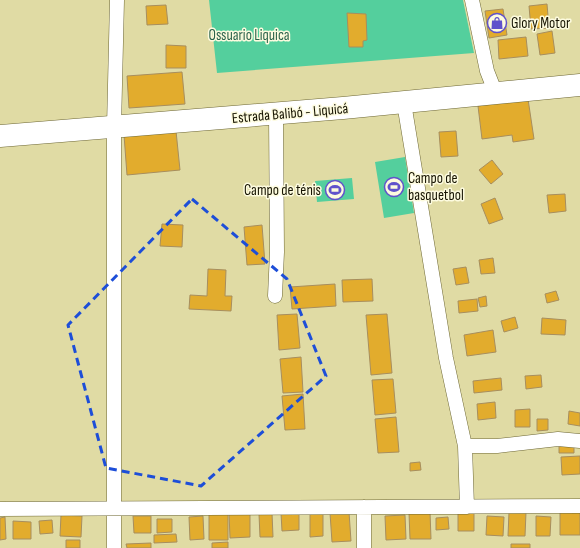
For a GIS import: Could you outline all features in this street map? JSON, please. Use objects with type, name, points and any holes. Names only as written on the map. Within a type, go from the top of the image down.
[{"type":"main road","name":"Estrada Balibó - Liquicá","points":[[0,136],[276,114],[580,85]]},
{"type":"street","points":[[114,548],[114,127],[117,0]]},
{"type":"street","points":[[472,0],[487,71],[496,94]]},
{"type":"street","points":[[404,102],[446,358],[465,446],[467,507]]},
{"type":"street","points":[[275,296],[277,252],[276,114]]},
{"type":"street","points":[[465,446],[528,444],[558,439],[580,441]]},
{"type":"street","points":[[0,509],[580,506]]},
{"type":"street","points":[[364,507],[364,548]]},
{"type":"highlighted area","points":[[192,199],[287,279],[326,376],[201,486],[106,468],[68,325]]},
{"type":"green space","name":"Ossuario Liquica","points":[[209,0],[463,0],[474,53],[217,73]]},
{"type":"green space","name":"Campo de basquetbol","points":[[405,157],[414,213],[384,218],[375,162]]},
{"type":"green space","name":"Campo de ténis","points":[[352,178],[354,199],[317,202],[315,181]]},
{"type":"building","points":[[547,4],[549,28],[531,29],[529,6]]},
{"type":"building","points":[[166,5],[168,24],[147,25],[146,6]]},
{"type":"building","points":[[503,9],[507,35],[489,38],[485,11]]},
{"type":"building","points":[[347,13],[366,14],[367,40],[363,41],[363,47],[349,47]]},
{"type":"building","points":[[552,31],[555,53],[540,55],[537,34]]},
{"type":"building","points":[[526,37],[528,56],[499,59],[498,40]]},
{"type":"building","points":[[166,45],[186,46],[186,68],[166,68]]},
{"type":"building","points":[[182,72],[185,104],[129,108],[127,76]]},
{"type":"building","points":[[528,99],[534,139],[513,142],[512,135],[482,139],[478,106]]},
{"type":"building","points":[[176,131],[180,170],[127,175],[124,135]]},
{"type":"building","points":[[456,131],[458,156],[441,157],[439,132]]},
{"type":"building","points":[[492,160],[503,174],[491,184],[479,170]]},
{"type":"building","points":[[565,194],[566,211],[549,213],[547,195]]},
{"type":"building","points":[[495,198],[503,219],[489,224],[481,204]]},
{"type":"building","points":[[162,224],[183,225],[182,247],[160,246]]},
{"type":"building","points":[[262,225],[265,264],[247,265],[244,227]]},
{"type":"building","points":[[493,258],[495,273],[481,274],[479,260]]},
{"type":"building","points":[[466,267],[469,283],[456,285],[453,269]]},
{"type":"building","points":[[208,269],[226,270],[225,296],[232,296],[231,311],[189,309],[190,295],[207,296]]},
{"type":"building","points":[[372,279],[373,301],[343,302],[342,280]]},
{"type":"building","points":[[335,284],[336,306],[292,309],[290,287]]},
{"type":"building","points":[[556,291],[559,300],[547,303],[545,294]]},
{"type":"building","points":[[486,296],[487,306],[480,307],[478,298]]},
{"type":"building","points":[[477,299],[478,311],[459,313],[458,301]]},
{"type":"building","points":[[297,314],[300,348],[279,350],[277,315]]},
{"type":"building","points":[[387,314],[392,373],[371,375],[366,315]]},
{"type":"building","points":[[515,317],[518,328],[504,332],[501,321]]},
{"type":"building","points":[[542,318],[566,320],[565,335],[541,334]]},
{"type":"building","points":[[493,330],[496,352],[467,356],[464,335]]},
{"type":"building","points":[[301,357],[303,392],[283,393],[280,359]]},
{"type":"building","points":[[541,375],[542,387],[526,389],[525,376]]},
{"type":"building","points":[[501,378],[502,390],[474,393],[473,381]]},
{"type":"building","points":[[393,379],[396,413],[375,415],[372,380]]},
{"type":"building","points":[[303,394],[305,429],[285,430],[282,396]]},
{"type":"building","points":[[495,402],[496,418],[478,420],[477,404]]},
{"type":"building","points":[[530,409],[530,427],[515,427],[515,410]]},
{"type":"building","points":[[569,411],[580,413],[580,426],[568,424]]},
{"type":"building","points":[[396,417],[399,452],[378,453],[375,419]]},
{"type":"building","points":[[537,419],[548,419],[548,430],[537,431]]},
{"type":"building","points":[[559,446],[574,446],[574,453],[559,453]]},
{"type":"building","points":[[580,456],[580,474],[562,475],[561,457]]},
{"type":"building","points":[[420,462],[421,470],[410,471],[410,463]]},
{"type":"building","points":[[580,510],[580,535],[560,535],[560,511]]},
{"type":"building","points":[[310,512],[323,512],[323,536],[310,537]]},
{"type":"building","points":[[349,512],[351,541],[332,542],[330,513]]},
{"type":"building","points":[[430,512],[431,539],[410,539],[409,513]]},
{"type":"building","points":[[474,512],[474,531],[458,531],[458,513]]},
{"type":"building","points":[[509,512],[526,512],[525,536],[508,536]]},
{"type":"building","points":[[229,513],[250,513],[250,537],[230,538]]},
{"type":"building","points":[[272,513],[273,537],[260,537],[259,514]]},
{"type":"building","points":[[281,513],[299,513],[299,530],[282,531]]},
{"type":"building","points":[[209,514],[228,514],[228,540],[209,540]]},
{"type":"building","points":[[61,515],[82,516],[81,537],[60,536]]},
{"type":"building","points":[[405,515],[406,539],[386,540],[385,516]]},
{"type":"building","points":[[133,516],[151,516],[151,533],[134,533]]},
{"type":"building","points":[[203,516],[204,539],[190,540],[189,517]]},
{"type":"building","points":[[487,516],[504,517],[503,536],[486,535]]},
{"type":"building","points":[[536,516],[551,517],[550,536],[536,536]]},
{"type":"building","points":[[5,517],[6,539],[0,540],[0,518]]},
{"type":"building","points":[[448,517],[449,529],[436,530],[436,518]]},
{"type":"building","points":[[157,519],[172,519],[172,532],[157,533]]},
{"type":"building","points":[[52,520],[53,533],[40,534],[39,521]]},
{"type":"building","points":[[13,521],[31,522],[31,539],[13,539]]},
{"type":"building","points":[[176,534],[177,542],[154,543],[154,535]]},
{"type":"building","points":[[66,540],[80,540],[80,548],[66,548]]},
{"type":"building","points":[[228,542],[228,548],[212,548],[212,543]]},
{"type":"building","points":[[151,543],[151,548],[127,548],[126,544]]},
{"type":"building","points":[[511,544],[530,544],[530,548],[511,548]]},
{"type":"place","name":"Glory Motor","points":[[497,23]]},
{"type":"place","name":"Campo de basquetbol","points":[[394,187]]},
{"type":"place","name":"Campo de ténis","points":[[335,190]]}]
